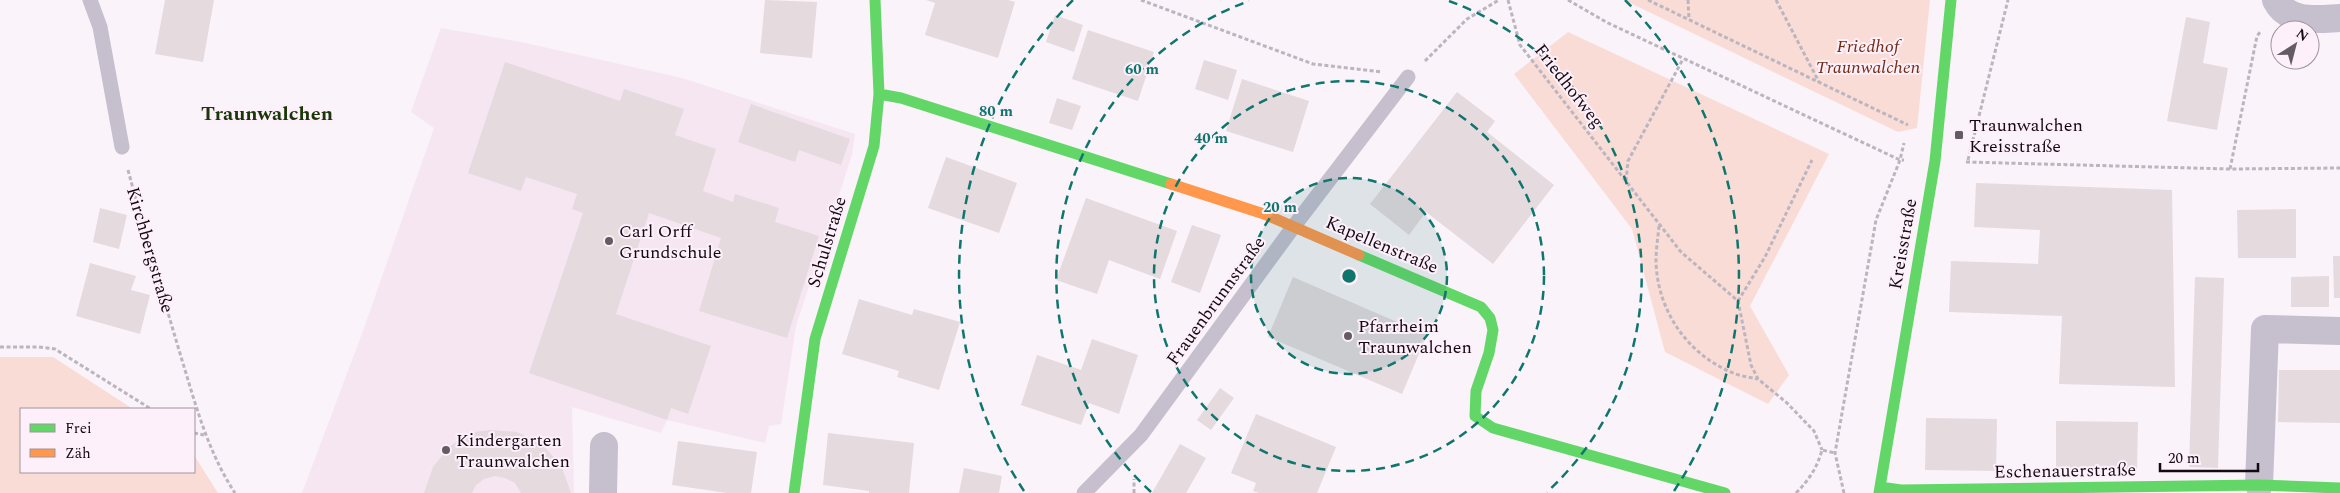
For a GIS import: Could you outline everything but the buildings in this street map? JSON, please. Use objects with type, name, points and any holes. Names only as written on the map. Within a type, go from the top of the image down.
[{"type":"street","name":"Schulstraße","points":[[794,493],[816,340],[874,146],[879,94],[875,0]]},
{"type":"street","name":"Kreisstraße","points":[[1880,490],[1935,161],[1951,0]]},
{"type":"street","points":[[2278,4],[2291,16],[2307,19],[2340,18]]},
{"type":"street","name":"Kapellenstraße","points":[[879,94],[901,98],[1264,214],[1481,307],[1491,320],[1494,336],[1474,395],[1473,406],[1475,416],[1484,424],[1725,493]]},
{"type":"street","points":[[2259,485],[2265,329],[2340,331]]},
{"type":"street","points":[[603,493],[604,446]]},
{"type":"street","name":"Eschenauerstraße","points":[[1880,490],[2172,490],[2259,485],[2340,488]]},
{"type":"lane","points":[[90,0],[100,26],[122,147]]},
{"type":"lane","name":"Frauenbrunnstraße","points":[[1084,493],[1141,435],[1294,226],[1406,80]]},
{"type":"path","points":[[1141,0],[1312,64],[1392,73],[1406,80],[1467,19],[1499,0]]},
{"type":"path","name":"Friedhofweg","points":[[1508,0],[1520,45],[1682,252],[1738,301]]},
{"type":"path","points":[[1568,0],[1608,23],[1900,160],[1935,161]]},
{"type":"path","points":[[1648,0],[1908,125]]},
{"type":"path","points":[[1688,0],[1689,20]]},
{"type":"path","points":[[1776,0],[1819,83]]},
{"type":"path","points":[[2008,0],[1967,162],[2230,169],[2340,168]]},
{"type":"path","points":[[2230,169],[2257,36],[2278,4]]},
{"type":"path","points":[[1626,182],[1628,161],[1684,58]]},
{"type":"path","points":[[1844,493],[1835,453],[1876,220],[1900,160],[1908,125],[1908,116]]},
{"type":"path","name":"Kirchbergstraße","points":[[122,147],[162,292],[205,435],[219,469],[235,493]]},
{"type":"path","points":[[1758,380],[1751,365],[1738,301],[1765,257],[1812,160]]},
{"type":"path","points":[[1660,226],[1656,261],[1662,301],[1680,333],[1706,356],[1731,372],[1758,380],[1787,404],[1814,431],[1822,450],[1818,465],[1808,481],[1796,493]]},
{"type":"path","points":[[0,347],[55,349],[149,408]]},
{"type":"path","points":[[195,433],[205,435]]},
{"type":"path","points":[[1822,450],[1835,453]]},
{"type":"shaded area","name":"Carl Orff Grundschule","points":[[441,28],[521,42],[682,78],[855,134],[852,155],[796,326],[781,424],[769,426],[765,443],[667,420],[661,433],[572,407],[574,493],[302,493],[363,331],[434,128],[411,112]]},
{"type":"green space","name":"Friedhof Traunwalchen","points":[[1624,0],[1930,0],[1917,128],[1898,132]]},
{"type":"green space","points":[[1568,32],[1829,154],[1750,306],[1789,375],[1768,404],[1665,352],[1632,229],[1514,74]]},
{"type":"green space","points":[[0,357],[53,357],[131,408],[20,408],[20,473],[195,473],[195,457],[218,493],[0,493]]},
{"type":"traffic: fast","points":[[794,493],[815,339],[874,146],[879,94],[875,0]]},
{"type":"traffic: fast","points":[[1879,493],[1935,161],[1951,0]]},
{"type":"traffic: fast","points":[[879,94],[901,98],[1171,184]]},
{"type":"traffic: fast","points":[[1359,255],[1481,307],[1490,318],[1493,330],[1489,353],[1476,391],[1475,416],[1493,428],[1725,493]]},
{"type":"traffic: fast","points":[[1880,487],[1901,490],[2259,485],[2340,488]]},
{"type":"traffic: slow","points":[[1171,184],[1264,214],[1359,255]]},
{"type":"place","name":"Traunwalchen Kreisstraße","points":[[1959,135]]},
{"type":"place","name":"Carl Orff Grundschule","points":[[609,241]]},
{"type":"place","name":"Pfarrheim Traunwalchen","points":[[1348,336]]},
{"type":"place","name":"Kindergarten Traunwalchen","points":[[446,450]]},
{"type":"district","name":"Traunwalchen","points":[[267,114]]}]
